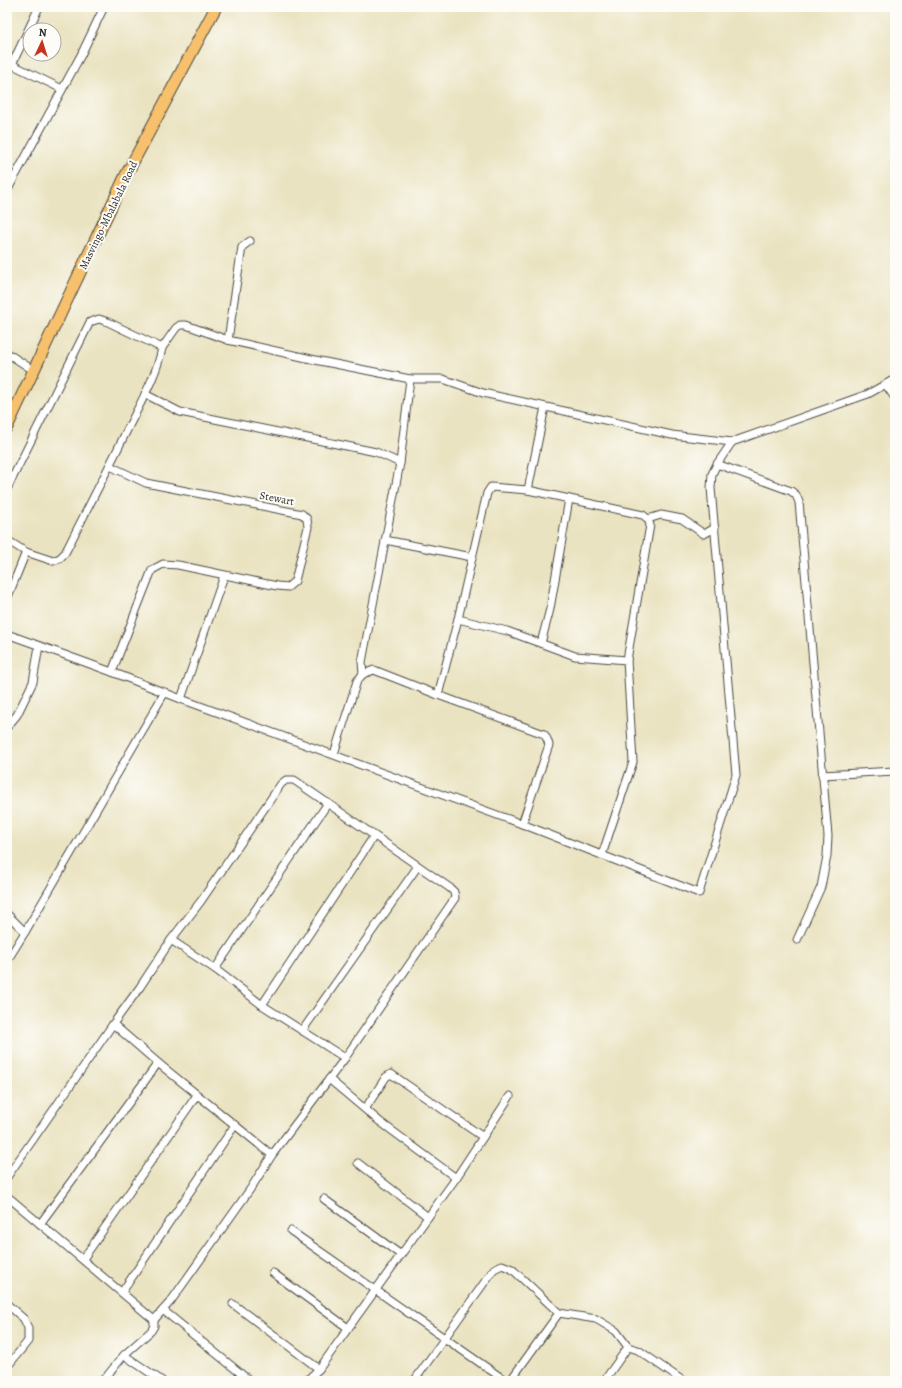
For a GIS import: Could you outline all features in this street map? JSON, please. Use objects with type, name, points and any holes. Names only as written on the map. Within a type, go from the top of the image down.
[{"type":"highway","name":"Masvingo-Mbalabala Road","points":[[7,427],[126,175],[216,7]]},
{"type":"street","points":[[7,75],[39,7]]},
{"type":"street","points":[[7,191],[81,55],[104,7]]},
{"type":"street","points":[[13,65],[62,89]]},
{"type":"street","points":[[228,340],[242,247],[250,241]]},
{"type":"street","points":[[7,489],[90,322],[99,319],[108,322],[162,348]]},
{"type":"street","points":[[7,540],[26,552],[53,561],[60,558],[65,553],[145,394],[162,348],[176,328],[180,325],[186,325],[228,340],[410,379],[443,379],[482,393],[672,435],[732,442],[868,394],[895,379]]},
{"type":"street","points":[[7,353],[33,370]]},
{"type":"street","points":[[363,674],[362,662],[400,464],[410,379]]},
{"type":"street","points":[[886,385],[895,398]]},
{"type":"street","points":[[145,394],[180,412],[376,452],[400,464]]},
{"type":"street","points":[[528,490],[544,407]]},
{"type":"street","points":[[7,634],[522,824],[699,893],[736,775],[716,528],[711,488],[712,474],[732,442]]},
{"type":"street","points":[[717,464],[791,491],[796,495],[799,502],[828,836],[827,856],[821,887],[797,940]]},
{"type":"street","name":"Stewart","points":[[110,466],[146,483],[302,514],[307,519],[308,527],[295,581],[288,587],[224,576]]},
{"type":"street","points":[[438,696],[458,619],[487,493],[492,487],[528,490],[643,515],[648,519],[650,525],[627,660],[633,762],[602,855]]},
{"type":"street","points":[[541,643],[550,609],[569,499]]},
{"type":"street","points":[[648,519],[661,516],[682,519],[704,534],[716,528]]},
{"type":"street","points":[[385,540],[472,557]]},
{"type":"street","points":[[7,599],[26,552]]},
{"type":"street","points":[[112,672],[152,570],[163,564],[170,564],[224,576],[182,699]]},
{"type":"street","points":[[458,619],[507,631],[575,656],[627,660]]},
{"type":"street","points":[[7,727],[17,715],[33,682],[40,646]]},
{"type":"street","points":[[334,754],[357,681],[363,674],[374,670],[438,696],[544,734],[549,745],[522,824]]},
{"type":"street","points":[[7,961],[164,692]]},
{"type":"street","points":[[822,775],[895,771]]},
{"type":"street","points":[[7,1177],[140,987],[171,940],[202,901],[281,784],[286,780],[294,780],[454,892],[455,898],[345,1058],[272,1155],[251,1188],[163,1310],[154,1320],[154,1326],[151,1331],[124,1355],[103,1381]]},
{"type":"street","points":[[215,969],[328,803]]},
{"type":"street","points":[[262,1005],[374,836]]},
{"type":"street","points":[[302,1031],[418,866]]},
{"type":"street","points":[[7,914],[25,932]]},
{"type":"street","points":[[171,940],[215,969],[262,1005],[345,1058]]},
{"type":"street","points":[[113,1024],[158,1063],[272,1155]]},
{"type":"street","points":[[40,1224],[158,1063]]},
{"type":"street","points":[[365,1109],[386,1077],[391,1074],[482,1137]]},
{"type":"street","points":[[329,1079],[379,1121],[456,1178]]},
{"type":"street","points":[[83,1259],[197,1094]]},
{"type":"street","points":[[306,1381],[319,1368],[456,1178],[510,1096]]},
{"type":"street","points":[[122,1292],[235,1125]]},
{"type":"street","points":[[358,1163],[428,1217]]},
{"type":"street","points":[[7,1196],[154,1320]]},
{"type":"street","points":[[324,1199],[401,1254]]},
{"type":"street","points":[[291,1231],[506,1381]]},
{"type":"street","points":[[414,1381],[494,1268],[502,1265],[512,1269],[558,1314],[596,1318],[616,1331],[628,1347],[638,1350],[684,1381]]},
{"type":"street","points":[[273,1273],[348,1328]]},
{"type":"street","points":[[7,1304],[24,1319],[28,1328],[28,1341],[7,1367]]},
{"type":"street","points":[[233,1304],[319,1368]]},
{"type":"street","points":[[163,1310],[250,1381]]},
{"type":"street","points":[[510,1381],[558,1314]]},
{"type":"street","points":[[604,1381],[628,1347]]},
{"type":"street","points":[[124,1355],[162,1381]]}]
